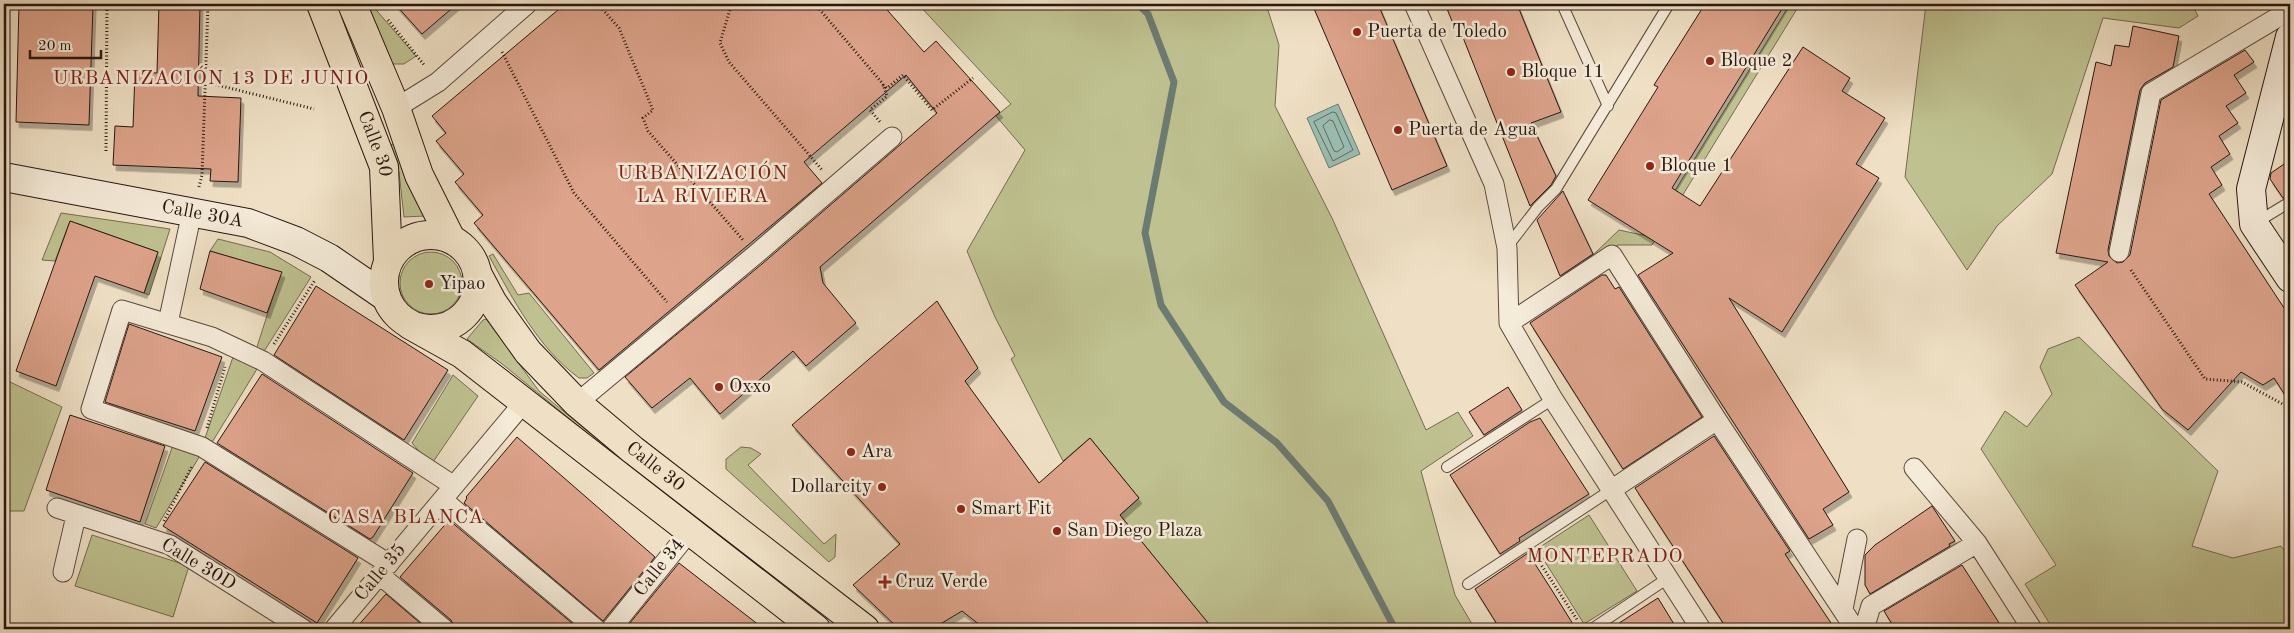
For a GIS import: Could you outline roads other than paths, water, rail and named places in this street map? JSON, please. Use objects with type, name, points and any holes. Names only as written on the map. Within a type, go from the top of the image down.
[{"type":"main road","name":"Calle 30","points":[[322,4],[384,167],[388,261]]},
{"type":"main road","name":"Calle 30","points":[[352,4],[396,108],[418,175],[451,239]]},
{"type":"main road","points":[[433,235],[451,239],[463,248],[472,259],[477,273],[477,291],[471,307],[460,320],[444,328],[427,330],[410,325],[396,314],[386,297],[384,279],[388,261],[399,246],[415,237],[433,235]]},
{"type":"main road","name":"Calle 30","points":[[477,273],[493,302],[528,352],[577,403],[633,450],[865,629]]},
{"type":"main road","name":"Calle 30","points":[[410,325],[462,354],[525,401],[816,629]]},
{"type":"street","points":[[396,108],[438,82],[527,4]]},
{"type":"street","points":[[1414,4],[1494,184],[1507,248],[1509,323],[1553,399],[1701,629]]},
{"type":"street","points":[[2119,252],[2151,93],[2290,10]]},
{"type":"street","points":[[2290,37],[2251,189],[2254,224],[2290,278]]},
{"type":"street","points":[[577,403],[755,255],[892,137]]},
{"type":"street","name":"Calle 30A","points":[[4,177],[248,223],[296,240],[329,258],[386,297]]},
{"type":"street","points":[[168,324],[192,212]]},
{"type":"street","points":[[1509,323],[1612,255],[1717,420],[1855,629]]},
{"type":"street","points":[[444,629],[384,569],[202,447],[91,409],[122,310],[212,337],[263,361],[449,493],[596,629]]},
{"type":"street","name":"Calle 35","points":[[334,629],[525,401]]},
{"type":"street","points":[[1611,490],[1717,420]]},
{"type":"street","points":[[1914,468],[1977,544],[2032,629]]},
{"type":"street","name":"Calle 30D","points":[[57,508],[76,516],[170,545],[302,629]]},
{"type":"street","points":[[63,572],[76,516]]},
{"type":"street","name":"Calle 34","points":[[611,629],[690,531]]},
{"type":"street","points":[[1843,610],[1858,539]]},
{"type":"street","points":[[1864,629],[1871,606],[1977,544]]},
{"type":"lane","points":[[1562,4],[1608,106]]},
{"type":"lane","points":[[1507,248],[1538,207],[1556,189],[1669,4]]},
{"type":"lane","points":[[2254,224],[2290,202]]},
{"type":"lane","points":[[1447,467],[1553,399]]},
{"type":"lane","points":[[1468,584],[1611,490]]},
{"type":"lane","points":[[1592,629],[1668,578]]},
{"type":"water","points":[[1338,104],[1360,154],[1329,168],[1307,118]]},
{"type":"waterway","points":[[1138,4],[1148,14],[1174,82],[1145,233],[1161,305],[1224,402],[1277,443],[1328,501],[1395,629]]},
{"type":"place","name":"Puerta de Toledo","points":[[1357,32]]},
{"type":"place","name":"Bloque 2","points":[[1710,61]]},
{"type":"place","name":"Bloque 11","points":[[1511,72]]},
{"type":"place","name":"Puerta de Agua","points":[[1398,130]]},
{"type":"place","name":"Bloque 1","points":[[1650,166]]},
{"type":"place","name":"Yipao","points":[[429,284]]},
{"type":"place","name":"Oxxo","points":[[719,387]]},
{"type":"place","name":"Ara","points":[[851,452]]},
{"type":"place","name":"Dollarcity","points":[[882,487]]},
{"type":"place","name":"Smart Fit","points":[[961,509]]},
{"type":"place","name":"San Diego Plaza","points":[[1057,531]]},
{"type":"place","name":"Cruz Verde","points":[[885,582]]},
{"type":"district","name":"URBANIZACIÓN 13 DE JUNIO","points":[[211,79]]},
{"type":"district","name":"URBANIZACIÓN LA RIVIERA","points":[[703,186]]},
{"type":"district","name":"CASA BLANCA","points":[[406,518]]},
{"type":"district","name":"MONTEPRADO","points":[[1605,557]]}]
